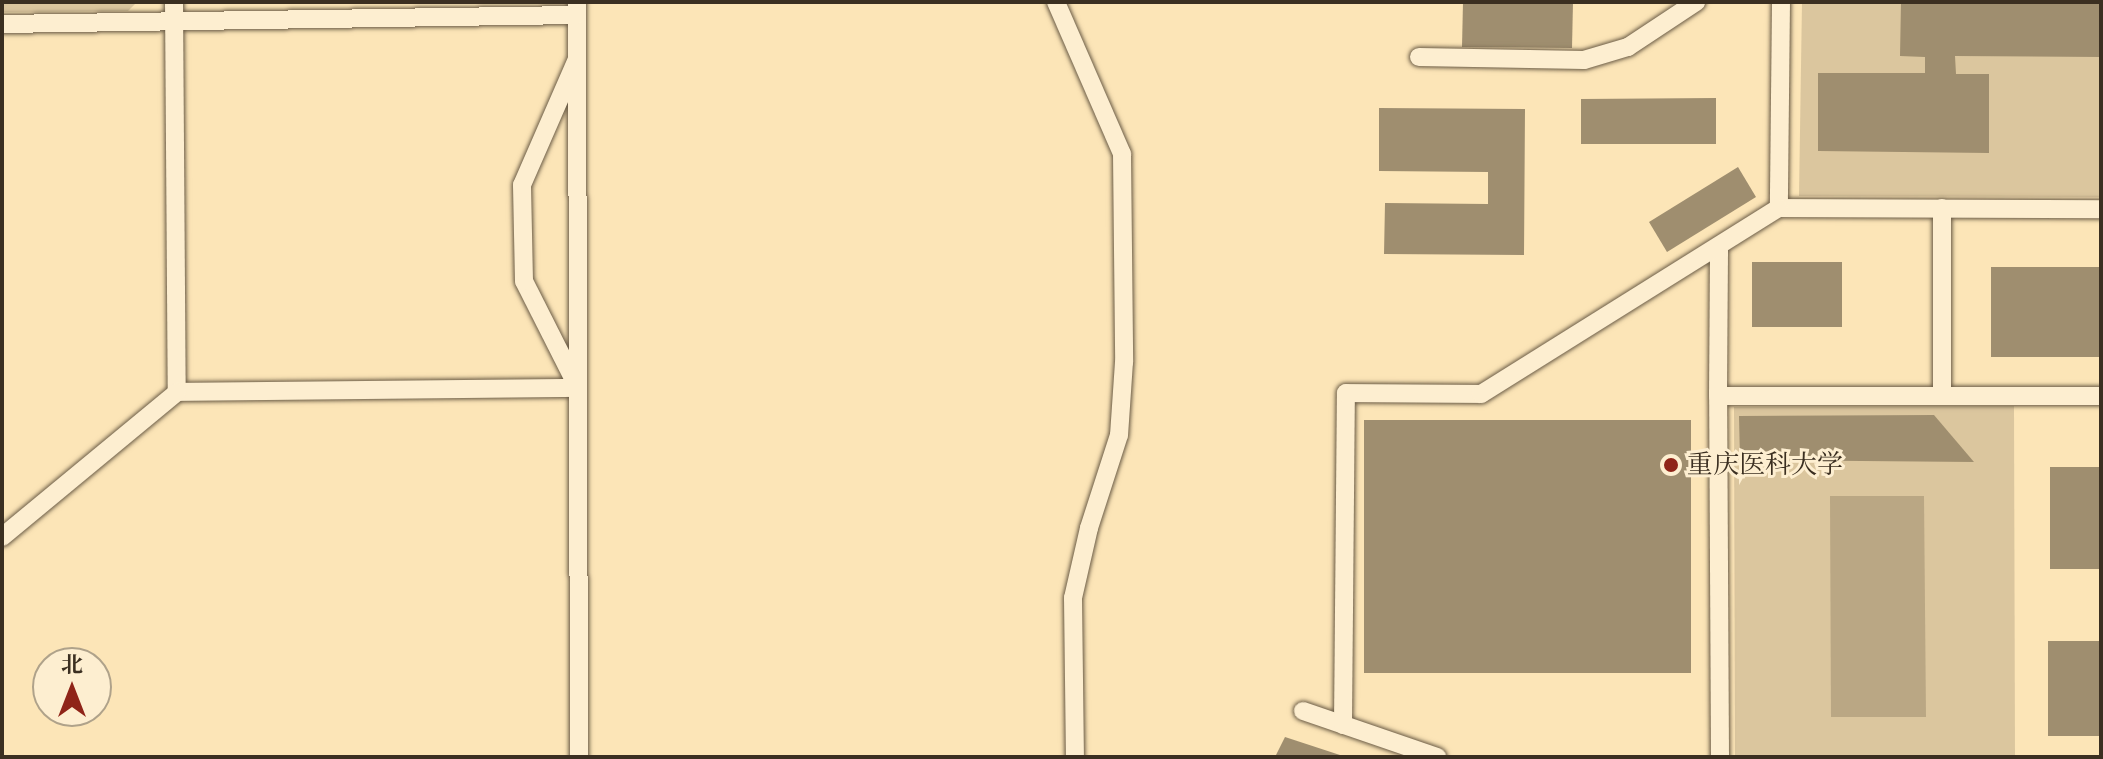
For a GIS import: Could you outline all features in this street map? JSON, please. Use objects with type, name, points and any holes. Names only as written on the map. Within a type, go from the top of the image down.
[{"type":"lane","points":[[174,2],[177,392]]},
{"type":"lane","points":[[1056,2],[1122,154],[1124,362],[1119,435],[1089,528],[1073,598],[1075,757]]},
{"type":"lane","points":[[1419,57],[1584,60],[1628,47],[1696,2]]},
{"type":"lane","points":[[1779,208],[1781,2]]},
{"type":"lane","points":[[2,24],[577,8],[579,757]]},
{"type":"lane","points":[[577,59],[522,185],[524,281],[578,388]]},
{"type":"lane","points":[[1343,725],[1346,393],[1481,394],[1779,208],[2101,209]]},
{"type":"lane","points":[[1942,208],[1942,396]]},
{"type":"lane","points":[[1719,248],[1720,757]]},
{"type":"lane","points":[[2,537],[177,392],[578,388]]},
{"type":"lane","points":[[1718,396],[2101,396]]},
{"type":"lane","points":[[1303,711],[1437,757]]},
{"type":"shaded area","points":[[2,2],[137,2],[128,11],[2,12]]},
{"type":"shaded area","points":[[1802,2],[2101,2],[2101,197],[1799,196]]},
{"type":"shaded area","points":[[2014,406],[2015,757],[1735,757],[1734,407]]},
{"type":"shaded area","points":[[1830,496],[1924,496],[1926,717],[1831,717]]},
{"type":"building","points":[[1463,2],[1573,2],[1572,48],[1462,47]]},
{"type":"building","points":[[1901,2],[2101,2],[2101,57],[1955,56],[1956,74],[1989,74],[1989,153],[1818,151],[1818,73],[1925,73],[1925,57],[1900,56]]},
{"type":"building","points":[[1716,98],[1716,144],[1581,144],[1581,99]]},
{"type":"building","points":[[1379,108],[1525,109],[1524,255],[1384,254],[1385,203],[1488,204],[1488,172],[1379,171]]},
{"type":"building","points":[[1738,167],[1756,197],[1667,252],[1649,222]]},
{"type":"building","points":[[1752,262],[1842,262],[1842,327],[1752,327]]},
{"type":"building","points":[[1991,267],[2101,267],[2101,357],[1991,357]]},
{"type":"building","points":[[1934,415],[1974,462],[1740,460],[1739,416]]},
{"type":"building","points":[[1364,420],[1691,420],[1691,673],[1364,673]]},
{"type":"building","points":[[2050,467],[2101,467],[2101,569],[2050,569]]},
{"type":"building","points":[[2048,641],[2101,641],[2101,736],[2048,736]]},
{"type":"building","points":[[1285,737],[1343,756],[1343,757],[1275,757]]},
{"type":"place","name":"重庆医科大学","points":[[1671,465]]}]
